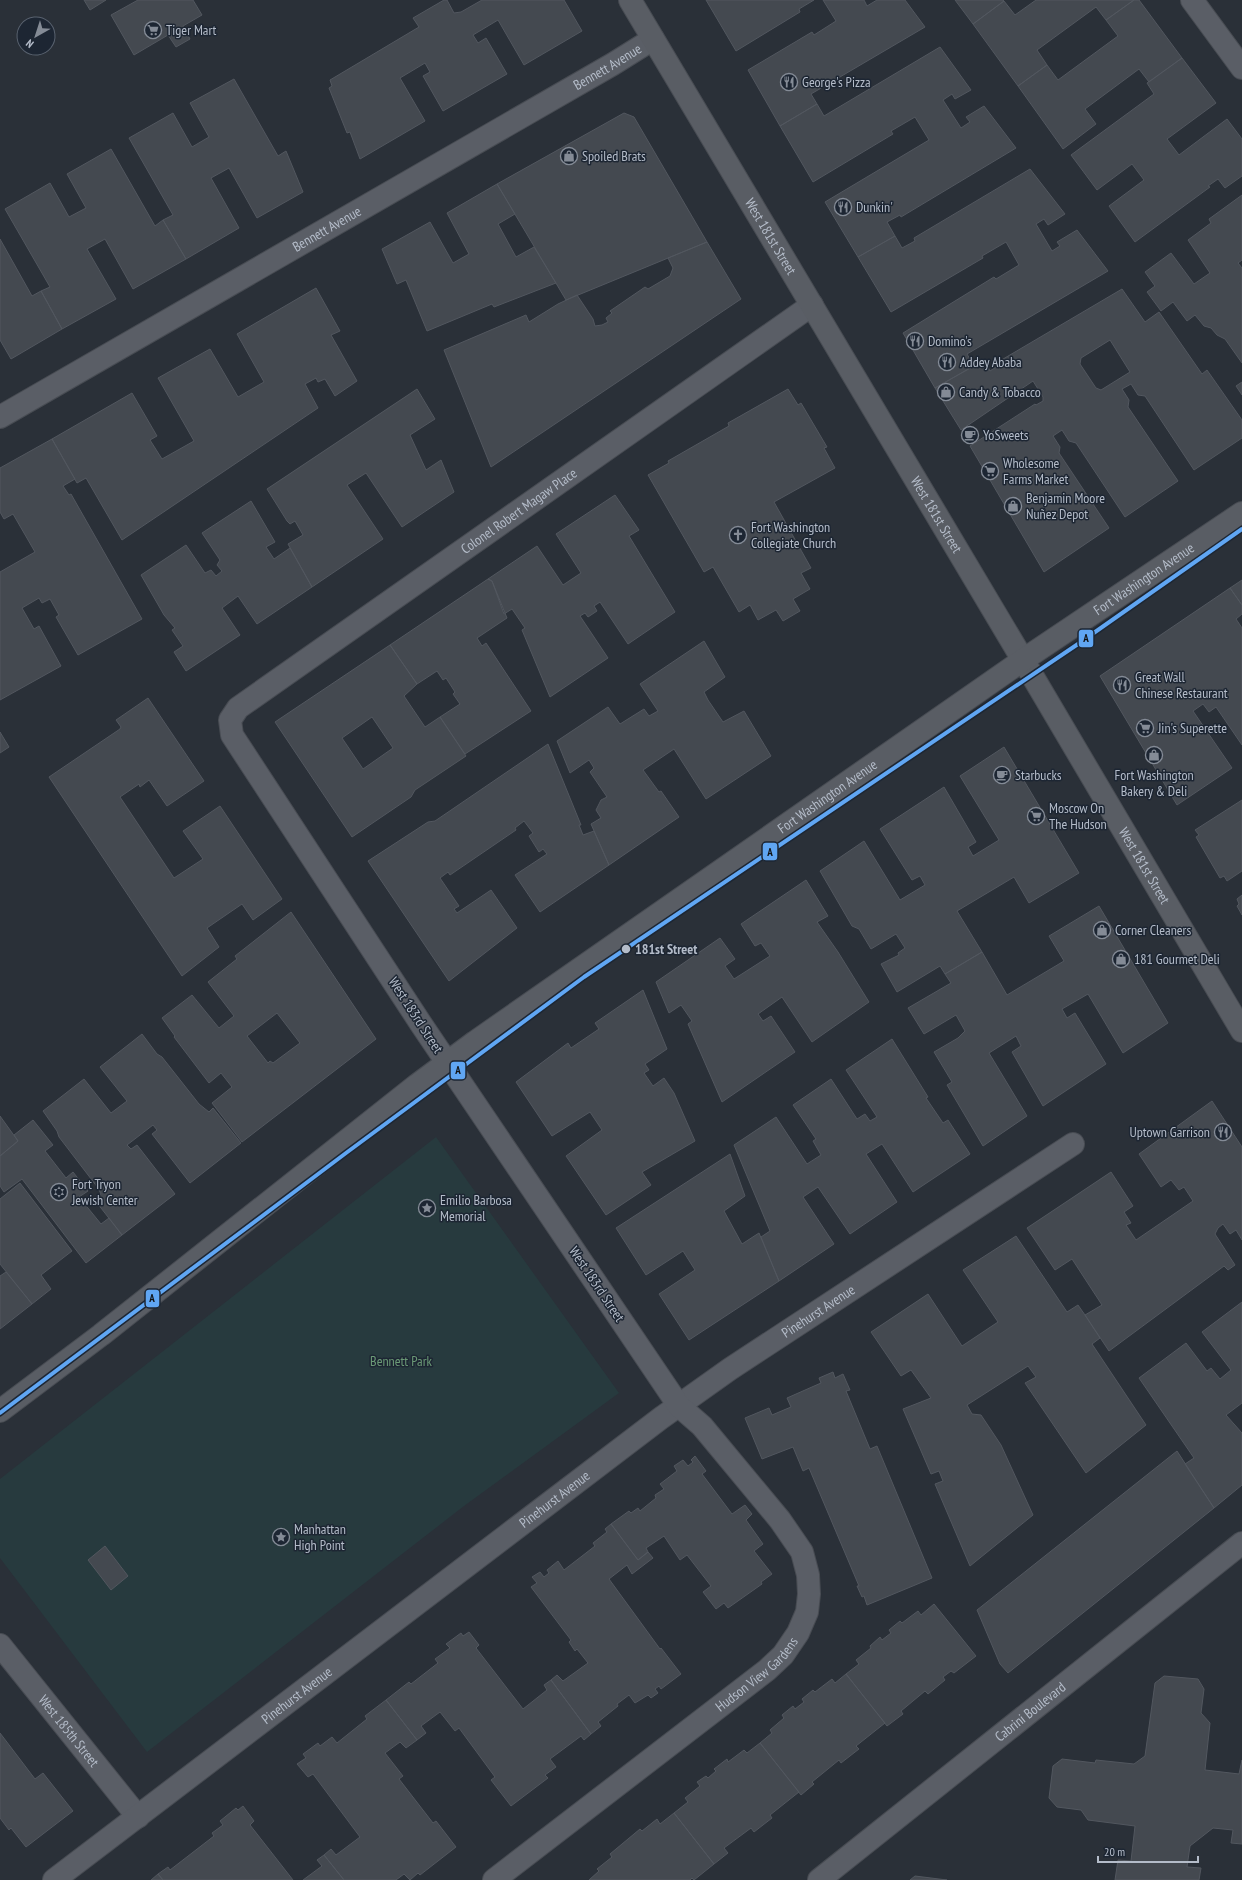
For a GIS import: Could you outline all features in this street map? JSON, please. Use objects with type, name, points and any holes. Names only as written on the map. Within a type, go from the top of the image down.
[{"type":"main road","name":"West 181st Street","points":[[630,0],[1242,1029]]},
{"type":"main road","name":"Fort Washington Avenue","points":[[0,1411],[124,1316],[447,1062],[1023,660],[1242,513]]},
{"type":"street","points":[[1192,0],[1242,68]]},
{"type":"street","name":"Bennett Avenue","points":[[0,417],[558,96],[653,39]]},
{"type":"street","name":"Colonel Robert Magaw Place","points":[[230,720],[238,708],[812,305]]},
{"type":"street","name":"West 183rd Street","points":[[230,720],[232,734],[447,1062],[678,1406]]},
{"type":"street","name":"Pinehurst Avenue","points":[[54,1880],[678,1406],[736,1365],[1073,1144]]},
{"type":"street","name":"Hudson View Gardens","points":[[494,1880],[767,1670],[783,1655],[798,1633],[807,1612],[809,1594],[808,1575],[802,1552],[780,1520],[702,1426],[678,1406]]},
{"type":"street","name":"Cabrini Boulevard","points":[[819,1880],[1242,1543]]},
{"type":"street","name":"West 185th Street","points":[[0,1645],[138,1817]]},
{"type":"green space","name":"Bennett Park","points":[[436,1137],[619,1393],[464,1506],[147,1752],[0,1558],[0,1479]]},
{"type":"building","points":[[84,0],[106,0],[90,10]]},
{"type":"building","name":"Tiger Mart","points":[[138,0],[193,0],[202,15],[183,26],[190,39],[176,47],[168,35],[134,55],[111,15]]},
{"type":"building","points":[[444,0],[447,0],[454,13],[461,12],[482,0],[564,0],[582,31],[524,65],[498,20],[473,35],[478,43],[486,38],[507,74],[443,111],[423,76],[430,72],[425,63],[400,78],[425,121],[360,159],[350,132],[347,133],[329,88],[332,86],[330,80],[419,27],[413,18]]},
{"type":"building","points":[[706,0],[814,0],[799,9],[800,12],[736,51]]},
{"type":"building","points":[[823,0],[864,0],[867,6],[877,0],[905,0],[925,27],[811,94],[817,104],[780,126],[748,70],[812,32],[814,35],[836,21]]},
{"type":"building","points":[[955,0],[1003,0],[1004,1],[973,24]]},
{"type":"building","points":[[1036,0],[1134,0],[1106,20],[1096,7],[1037,50],[1047,65],[1018,86],[973,24],[1004,1],[1015,15]]},
{"type":"building","points":[[1134,0],[1139,0],[1182,58],[1149,82],[1139,69],[1085,109],[1096,124],[1063,149],[1018,86],[1047,65],[1058,80],[1118,36],[1106,20]]},
{"type":"building","points":[[940,47],[971,90],[955,99],[952,94],[943,100],[961,128],[970,122],[966,117],[984,106],[1016,148],[901,217],[900,215],[887,222],[895,236],[858,257],[825,202],[929,140],[915,117],[891,131],[893,134],[813,182],[780,126],[817,104],[824,116]]},
{"type":"building","points":[[1182,58],[1216,103],[1167,139],[1179,155],[1227,119],[1242,139],[1242,176],[1225,188],[1218,179],[1208,186],[1210,187],[1135,242],[1109,206],[1144,180],[1132,164],[1097,190],[1071,155],[1154,94],[1147,83]]},
{"type":"building","points":[[234,79],[278,156],[286,151],[303,192],[257,218],[229,168],[211,178],[239,228],[186,259],[163,220],[173,215],[129,138],[173,113],[192,147],[209,137],[190,103]]},
{"type":"building","points":[[624,113],[634,117],[707,242],[566,300],[497,184]]},
{"type":"building","points":[[111,149],[155,226],[163,220],[186,259],[133,289],[105,239],[87,249],[116,299],[62,329],[41,291],[50,287],[5,209],[50,183],[69,217],[86,208],[67,174]]},
{"type":"building","points":[[1030,169],[1065,214],[1048,225],[1044,219],[1036,224],[1052,251],[1060,246],[1057,242],[1077,230],[1108,271],[967,354],[974,366],[935,388],[903,333],[994,277],[996,279],[1019,265],[1006,242],[982,256],[983,258],[891,312],[858,257],[895,236],[902,248],[915,241],[914,238]]},
{"type":"building","points":[[497,184],[515,214],[498,224],[516,257],[534,247],[556,283],[494,307],[492,304],[427,331],[406,280],[397,284],[382,249],[430,222],[453,263],[469,254],[447,213]]},
{"type":"building","points":[[1242,195],[1242,260],[1238,263],[1242,268],[1242,363],[1225,339],[1217,335],[1211,328],[1204,326],[1195,315],[1187,321],[1173,302],[1161,311],[1147,292],[1155,286],[1145,272],[1171,253],[1194,284],[1210,273],[1188,240],[1211,223],[1209,219]]},
{"type":"building","points":[[0,239],[32,296],[41,291],[62,329],[11,359],[0,340]]},
{"type":"building","points":[[707,242],[741,299],[491,467],[444,350],[526,315],[529,322],[558,304],[577,295],[593,319],[595,326],[602,325],[608,322],[606,318],[612,313],[610,311],[645,287],[648,289],[670,276],[673,268],[668,258]]},
{"type":"building","points":[[316,288],[340,331],[331,335],[357,381],[335,396],[325,379],[318,382],[316,378],[305,384],[318,408],[122,540],[86,478],[77,483],[52,439],[132,393],[157,436],[150,440],[162,459],[194,441],[158,378],[210,349],[238,397],[264,382],[237,334]]},
{"type":"building","points":[[1122,289],[1145,322],[1159,312],[1202,374],[1207,370],[1242,420],[1242,438],[1194,470],[1145,396],[1138,395],[1131,384],[1122,389],[1129,400],[1128,407],[1178,481],[1125,517],[1076,443],[1069,441],[1062,430],[1053,436],[1060,447],[1059,453],[1109,528],[1044,572],[970,446],[1035,404],[1036,405],[1043,401],[1043,397],[1033,381],[961,430],[935,388],[984,360],[990,371],[999,365],[998,362]],"holes":[[[1110,340],[1130,372],[1101,390],[1096,388],[1080,364],[1081,358]]]},
{"type":"building","points":[[1242,382],[1242,395],[1236,386]]},
{"type":"building","points":[[417,389],[435,419],[410,435],[426,470],[441,460],[454,492],[402,527],[366,473],[347,485],[383,539],[312,587],[288,544],[303,535],[295,521],[290,524],[287,521],[267,489]]},
{"type":"building","name":"Fort Washington Collegiate Church","points":[[788,389],[798,405],[801,403],[827,447],[824,448],[835,468],[774,502],[811,568],[801,573],[810,589],[793,599],[800,611],[783,621],[776,610],[758,620],[750,605],[739,612],[713,567],[704,572],[648,475],[669,463],[668,461],[729,426],[728,423]]},
{"type":"building","points":[[52,439],[75,479],[63,486],[69,495],[71,494],[142,619],[78,655],[56,617],[59,615],[50,599],[42,603],[39,598],[22,608],[34,629],[39,626],[61,666],[0,700],[0,572],[35,552],[13,514],[4,519],[0,512],[0,468]]},
{"type":"building","points":[[615,495],[639,530],[629,536],[675,612],[628,644],[600,602],[594,606],[597,611],[588,617],[585,613],[580,616],[608,658],[550,697],[522,630],[525,628],[512,609],[504,614],[492,581],[488,579],[537,546],[563,585],[581,573],[556,534]]},
{"type":"building","points":[[251,501],[275,542],[266,547],[274,559],[290,548],[312,587],[257,624],[238,596],[222,608],[240,635],[186,671],[174,652],[183,646],[172,630],[175,628],[164,615],[141,575],[186,545],[205,573],[211,570],[216,576],[222,571],[217,565],[220,560],[202,533]]},
{"type":"building","points":[[488,579],[492,581],[507,618],[477,638],[482,646],[486,643],[531,711],[465,754],[440,717],[460,704],[453,694],[455,692],[446,678],[443,680],[437,671],[417,684],[390,645]]},
{"type":"building","points":[[1242,580],[1242,605],[1230,588]]},
{"type":"building","points":[[1230,588],[1242,605],[1242,614],[1236,619],[1242,628],[1242,745],[1216,707],[1209,712],[1203,704],[1193,711],[1232,768],[1177,805],[1100,676]]},
{"type":"building","points":[[704,641],[725,677],[704,692],[708,700],[723,722],[744,711],[771,756],[706,799],[674,749],[643,770],[659,792],[661,791],[679,817],[609,865],[591,824],[601,818],[596,810],[601,800],[607,797],[590,772],[594,768],[589,760],[570,773],[557,741],[608,707],[620,724],[644,709],[649,716],[658,711],[640,684]]},
{"type":"building","points":[[390,645],[417,684],[404,696],[425,727],[440,717],[466,756],[415,790],[411,797],[352,837],[275,722]],"holes":[[[372,717],[393,748],[363,769],[342,738]]]},
{"type":"building","points":[[148,698],[204,781],[167,806],[149,780],[140,787],[139,784],[120,797],[174,878],[203,859],[183,831],[220,806],[282,899],[253,920],[242,904],[207,928],[219,947],[182,976],[49,777],[120,729],[121,727],[116,720]]},
{"type":"building","points":[[0,732],[9,747],[0,753]]},
{"type":"building","points":[[548,744],[581,825],[579,825],[583,835],[594,831],[609,865],[540,912],[515,875],[547,854],[543,849],[539,852],[529,836],[533,833],[524,821],[515,828],[516,830],[450,875],[448,872],[440,878],[459,906],[454,909],[457,913],[491,890],[517,928],[449,981],[368,861],[428,822],[435,821]]},
{"type":"building","points":[[1004,747],[1079,873],[1029,903],[1014,877],[957,911],[982,952],[945,974],[940,966],[897,992],[881,964],[899,955],[898,953],[905,948],[896,934],[871,949],[859,929],[852,926],[820,871],[864,841],[900,900],[925,885],[920,876],[912,880],[880,829],[944,787],[976,842],[968,847],[973,856],[999,840],[960,776]]},
{"type":"building","points":[[1242,800],[1242,871],[1227,881],[1224,876],[1220,878],[1196,837],[1199,835],[1195,830]]},
{"type":"building","points":[[806,880],[828,916],[817,922],[838,952],[869,1002],[812,1042],[782,997],[758,1014],[763,1021],[771,1016],[795,1052],[722,1102],[688,1024],[692,1021],[681,1005],[669,1013],[656,982],[720,938],[735,959],[725,966],[734,979],[770,956],[761,943],[755,946],[741,924]]},
{"type":"building","points":[[1242,895],[1242,915],[1237,906],[1239,904],[1237,899]]},
{"type":"building","points":[[1099,906],[1168,1023],[1123,1053],[1088,994],[1062,1009],[1067,1018],[1075,1013],[1106,1064],[1043,1106],[1012,1052],[1021,1046],[1016,1036],[989,1053],[1027,1116],[983,1146],[947,1085],[952,1082],[934,1052],[958,1038],[965,1031],[956,1015],[924,1034],[908,1008],[951,983],[945,974],[982,952],[1007,995],[1064,961],[1049,936]]},
{"type":"building","points":[[291,912],[376,1039],[242,1142],[212,1103],[232,1087],[221,1073],[209,1083],[174,1037],[175,1036],[162,1018],[192,995],[219,1028],[234,1016],[208,982],[237,959],[235,956]],"holes":[[[277,1013],[300,1043],[273,1063],[270,1061],[268,1063],[247,1036]]]},
{"type":"building","points":[[643,990],[667,1049],[645,1064],[649,1070],[644,1073],[653,1086],[664,1078],[674,1093],[695,1141],[642,1172],[651,1185],[606,1215],[566,1156],[602,1130],[590,1112],[552,1136],[516,1082],[568,1043],[571,1048],[599,1029],[595,1023]]},
{"type":"building","points":[[142,1034],[199,1104],[209,1112],[213,1108],[241,1143],[190,1183],[152,1134],[157,1130],[153,1125],[127,1145],[131,1149],[137,1145],[175,1194],[122,1235],[94,1199],[101,1194],[98,1188],[59,1137],[57,1131],[43,1111],[84,1079],[111,1113],[127,1101],[100,1067]]},
{"type":"building","points":[[892,1039],[928,1097],[926,1098],[943,1123],[948,1120],[970,1154],[913,1192],[882,1144],[866,1154],[897,1202],[850,1234],[818,1187],[803,1197],[834,1244],[779,1281],[761,1237],[770,1231],[734,1145],[776,1117],[807,1164],[821,1155],[813,1141],[816,1139],[793,1105],[831,1079],[857,1119],[865,1114],[870,1121],[877,1117],[846,1070]]},
{"type":"building","points":[[1212,1101],[1242,1147],[1242,1240],[1236,1230],[1230,1234],[1223,1224],[1218,1228],[1215,1234],[1235,1265],[1228,1270],[1224,1266],[1109,1351],[1085,1315],[1102,1305],[1072,1259],[1055,1270],[1027,1228],[1111,1172],[1133,1206],[1124,1212],[1131,1223],[1126,1225],[1136,1240],[1193,1201],[1184,1187],[1179,1190],[1171,1180],[1161,1187],[1139,1154]]},
{"type":"building","points":[[0,1116],[18,1141],[0,1156]]},
{"type":"building","name":"Fort Tryon Jewish Center","points":[[33,1120],[53,1145],[45,1151],[66,1178],[73,1172],[88,1191],[79,1197],[101,1224],[109,1218],[122,1235],[86,1263],[22,1179],[4,1192],[0,1186],[0,1156],[18,1141],[14,1135]]},
{"type":"building","points":[[730,1154],[745,1196],[724,1211],[742,1244],[759,1233],[779,1281],[689,1340],[659,1294],[695,1270],[683,1251],[646,1275],[616,1228]]},
{"type":"building","points":[[20,1183],[72,1251],[41,1275],[51,1289],[32,1304],[0,1264],[0,1199]]},
{"type":"building","points":[[1016,1236],[1067,1312],[1078,1305],[1085,1315],[1100,1338],[1092,1344],[1146,1425],[1086,1473],[1025,1383],[1036,1377],[1028,1366],[967,1405],[972,1414],[981,1415],[1001,1445],[1033,1515],[970,1566],[935,1484],[943,1481],[939,1471],[931,1474],[903,1409],[931,1398],[911,1370],[901,1376],[871,1332],[928,1294],[962,1346],[998,1322],[963,1270]]},
{"type":"building","points":[[6,1272],[32,1304],[0,1329],[0,1276]]},
{"type":"building","points":[[1242,1302],[1242,1403],[1226,1415],[1242,1433],[1242,1485],[1214,1508],[1185,1464],[1194,1458],[1139,1378],[1186,1343],[1207,1371],[1211,1368],[1220,1379],[1231,1370],[1202,1332]]},
{"type":"building","points":[[833,1372],[835,1378],[843,1374],[850,1390],[846,1391],[870,1449],[877,1446],[932,1578],[867,1605],[864,1596],[862,1597],[857,1586],[859,1586],[809,1468],[803,1471],[793,1447],[762,1459],[745,1418],[769,1408],[772,1415],[791,1407],[787,1398],[821,1383],[819,1378]]},
{"type":"building","points":[[1177,1451],[1214,1508],[1008,1673],[1000,1664],[977,1610]]},
{"type":"building","points":[[695,1456],[706,1471],[702,1474],[732,1514],[745,1505],[752,1514],[746,1520],[763,1544],[754,1551],[772,1574],[761,1582],[762,1584],[728,1608],[724,1603],[716,1609],[703,1592],[711,1586],[687,1555],[680,1560],[664,1536],[646,1548],[648,1552],[638,1560],[611,1524],[629,1511],[631,1513],[638,1508],[640,1511],[656,1498],[655,1495],[664,1489],[660,1484],[677,1471],[674,1466],[683,1460],[688,1466],[693,1462],[691,1460]]},
{"type":"building","points":[[611,1524],[638,1560],[648,1552],[653,1558],[632,1574],[627,1565],[609,1579],[660,1649],[661,1648],[681,1674],[661,1689],[659,1686],[655,1689],[658,1693],[651,1698],[648,1695],[635,1703],[629,1695],[598,1722],[601,1726],[591,1734],[551,1680],[557,1675],[563,1681],[588,1663],[577,1649],[575,1651],[569,1642],[571,1640],[531,1587],[537,1583],[532,1577],[540,1572],[544,1577],[549,1573],[547,1570],[558,1561],[564,1570],[595,1546],[593,1543],[607,1532],[605,1529]]},
{"type":"building","points":[[105,1546],[128,1576],[111,1590],[88,1560]]},
{"type":"building","points":[[934,1604],[976,1656],[954,1673],[951,1671],[943,1677],[945,1680],[928,1694],[925,1691],[901,1711],[903,1714],[887,1726],[846,1674],[859,1664],[856,1660],[871,1648],[870,1646],[880,1637],[882,1640],[891,1633],[889,1630],[900,1621],[902,1623],[918,1611],[921,1615]]},
{"type":"building","points":[[469,1632],[479,1645],[476,1648],[523,1709],[547,1690],[544,1685],[551,1680],[591,1734],[584,1740],[581,1736],[550,1759],[556,1767],[545,1775],[548,1778],[511,1806],[491,1780],[495,1777],[459,1728],[455,1731],[440,1712],[421,1726],[426,1733],[417,1740],[386,1700],[409,1682],[411,1684],[438,1663],[435,1659],[450,1648],[446,1644],[461,1633],[463,1636]]},
{"type":"building","points":[[846,1674],[885,1723],[856,1746],[859,1749],[841,1763],[839,1760],[812,1782],[814,1784],[801,1795],[760,1743],[772,1733],[770,1730],[784,1718],[782,1715],[793,1706],[795,1709],[804,1702],[802,1699],[813,1690],[815,1692],[832,1679],[835,1683]]},
{"type":"building","points":[[1164,1676],[1198,1679],[1204,1689],[1201,1713],[1210,1723],[1205,1770],[1239,1774],[1242,1760],[1242,1844],[1231,1843],[1233,1830],[1213,1828],[1190,1846],[1187,1867],[1201,1868],[1199,1880],[1115,1880],[1118,1860],[1131,1861],[1135,1826],[1088,1820],[1081,1810],[1057,1807],[1049,1798],[1053,1766],[1062,1759],[1095,1763],[1096,1760],[1134,1764],[1145,1756],[1155,1683]]},
{"type":"building","points":[[386,1700],[417,1740],[406,1748],[400,1742],[385,1753],[403,1776],[399,1779],[433,1823],[436,1821],[456,1847],[420,1875],[418,1873],[410,1880],[404,1874],[396,1880],[344,1880],[324,1855],[331,1849],[336,1855],[360,1837],[313,1774],[308,1777],[297,1764],[306,1758],[303,1754],[318,1743],[320,1746],[332,1737],[337,1743],[367,1719],[365,1716]]},
{"type":"building","points":[[0,1733],[35,1779],[43,1773],[73,1811],[26,1847],[11,1828],[9,1830],[0,1818]]},
{"type":"building","points":[[760,1743],[799,1792],[770,1815],[772,1818],[754,1832],[751,1828],[724,1848],[728,1853],[714,1864],[674,1813],[688,1802],[685,1798],[700,1786],[697,1782],[706,1776],[708,1778],[716,1771],[714,1769],[727,1759],[728,1762],[744,1750],[747,1753]]},
{"type":"building","points":[[243,1806],[254,1821],[250,1825],[293,1880],[163,1880],[158,1874],[168,1867],[170,1870],[214,1836],[212,1833],[223,1825],[220,1821],[236,1808],[238,1810]]},
{"type":"building","points":[[674,1813],[714,1864],[694,1880],[692,1878],[690,1880],[589,1880],[599,1871],[597,1869],[612,1857],[610,1854],[640,1829],[642,1831],[657,1819],[660,1824]]},
{"type":"building","points":[[324,1855],[344,1880],[303,1880],[322,1866],[317,1860]]},
{"type":"building","points":[[158,1874],[163,1880],[151,1880]]},
{"type":"building","points":[[915,1876],[947,1880],[910,1880]]},
{"type":"transit line","name":"A","points":[[0,1413],[346,1153],[584,977],[1078,644],[1242,529]]},
{"type":"place","name":"Tiger Mart","points":[[153,30]]},
{"type":"place","name":"George's Pizza","points":[[789,82]]},
{"type":"place","name":"Spoiled Brats","points":[[569,156]]},
{"type":"place","name":"Dunkin'","points":[[843,207]]},
{"type":"place","name":"Domino's","points":[[915,341]]},
{"type":"place","name":"Addey Ababa","points":[[947,362]]},
{"type":"place","name":"Candy & Tobacco","points":[[946,392]]},
{"type":"place","name":"YoSweets","points":[[970,435]]},
{"type":"place","name":"Wholesome Farms Market","points":[[990,471]]},
{"type":"place","name":"Benjamin Moore Nuñez Depot","points":[[1013,506]]},
{"type":"place","name":"Fort Washington Collegiate Church","points":[[738,535]]},
{"type":"place","name":"Great Wall Chinese Restaurant","points":[[1122,685]]},
{"type":"place","name":"Jin's Superette","points":[[1145,728]]},
{"type":"place","name":"Fort Washington Bakery & Deli","points":[[1154,755]]},
{"type":"place","name":"Starbucks","points":[[1002,775]]},
{"type":"place","name":"Moscow On The Hudson","points":[[1036,816]]},
{"type":"place","name":"Corner Cleaners","points":[[1102,930]]},
{"type":"place","name":"181st Street","points":[[626,949]]},
{"type":"place","name":"181 Gourmet Deli","points":[[1121,959]]},
{"type":"place","name":"Uptown Garrison","points":[[1223,1132]]},
{"type":"place","name":"Fort Tryon Jewish Center","points":[[59,1192]]},
{"type":"place","name":"Emilio Barbosa Memorial","points":[[427,1208]]},
{"type":"place","name":"Manhattan High Point","points":[[281,1537]]}]
